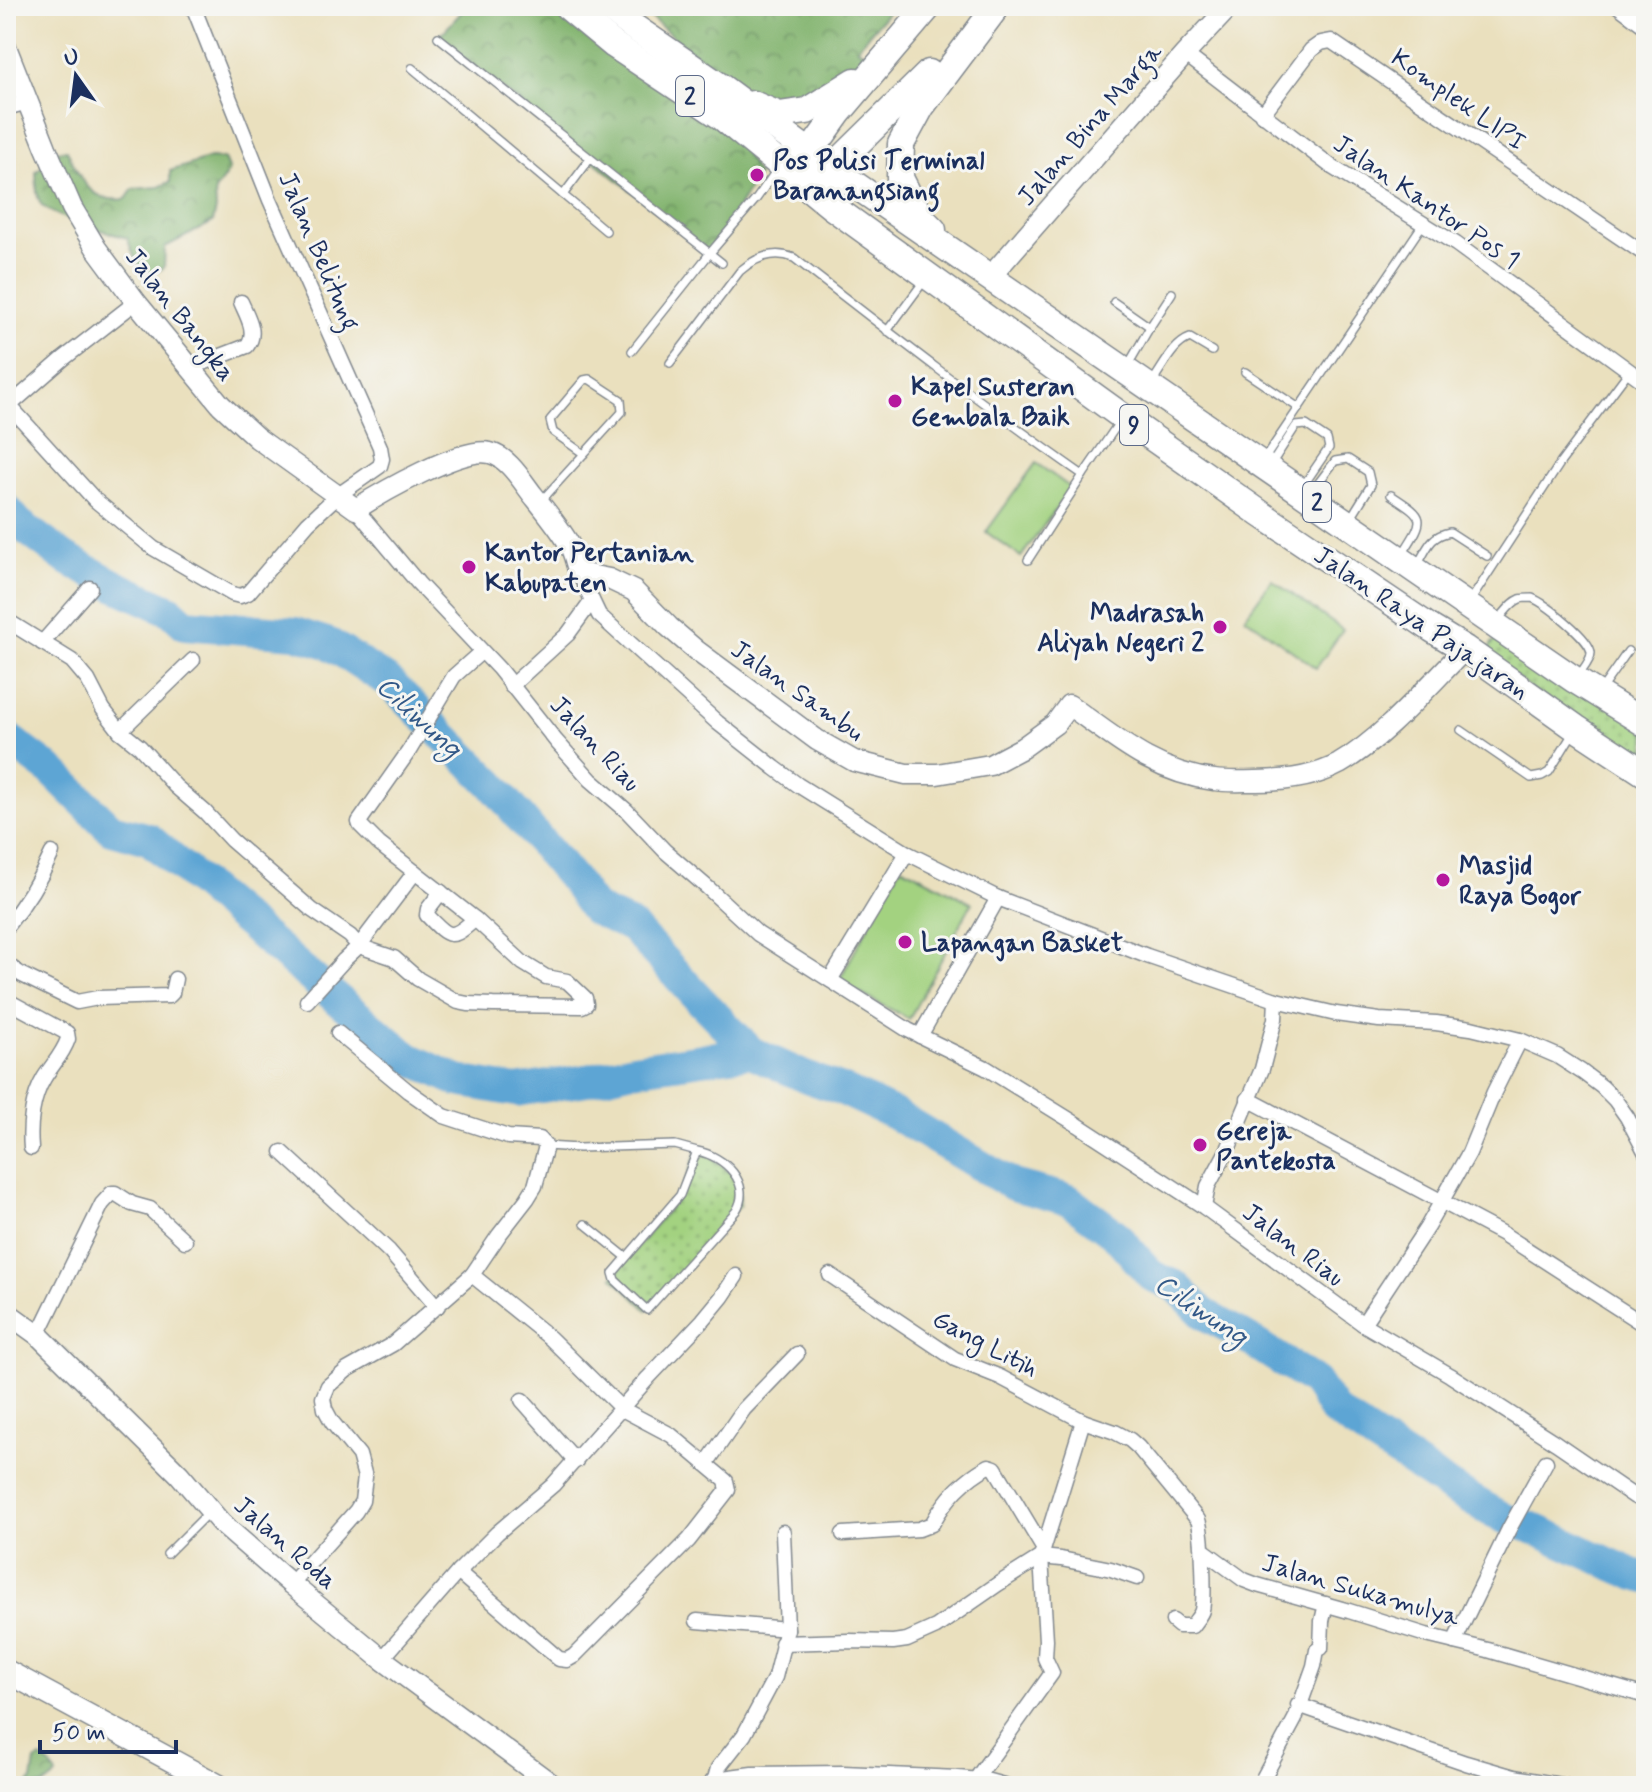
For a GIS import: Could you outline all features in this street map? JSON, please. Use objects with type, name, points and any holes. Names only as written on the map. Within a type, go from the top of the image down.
[{"type":"highway","name":"Jalan Raya Pajajaran","points":[[567,6],[614,45],[799,170],[832,169],[1517,640],[1646,724]]},
{"type":"highway","name":"Jalan Raya Pajajaran","points":[[607,6],[718,85],[831,206],[1261,514],[1646,774]]},
{"type":"highway","points":[[799,170],[839,112],[929,6]]},
{"type":"highway","points":[[832,169],[997,6]]},
{"type":"highway","points":[[962,259],[922,219],[911,200],[900,178],[901,144],[921,107],[997,6]]},
{"type":"highway","name":"2","points":[[718,85],[779,115],[807,111],[882,62]]},
{"type":"highway","points":[[1432,629],[1447,628],[1454,619],[1458,599]]},
{"type":"highway","points":[[1492,668],[1487,655],[1492,643],[1503,636],[1517,640]]},
{"type":"main road","points":[[6,1671],[219,1786]]},
{"type":"street","name":"Jalan Belitung","points":[[193,6],[270,200],[380,447],[380,466],[337,496]]},
{"type":"street","name":"Jalan Bina Marga","points":[[990,277],[1230,6]]},
{"type":"street","points":[[1618,6],[1646,27]]},
{"type":"street","name":"Komplek LIPI","points":[[1262,115],[1311,50],[1331,41],[1646,255]]},
{"type":"street","name":"Jalan Bangka","points":[[6,47],[72,208],[96,248],[136,302],[221,405],[257,438],[356,509]]},
{"type":"street","name":"Jalan Kantor Pos 1","points":[[1185,54],[1332,167],[1456,244],[1646,383]]},
{"type":"street","points":[[6,108],[28,102]]},
{"type":"street","points":[[136,302],[7,404],[95,500],[153,548],[240,596],[248,593],[308,523],[337,496]]},
{"type":"street","points":[[190,368],[247,346],[252,340],[253,331],[241,302]]},
{"type":"street","points":[[356,509],[389,488],[440,465],[474,453],[491,453],[507,463],[570,546],[592,601],[599,615],[610,626],[751,750],[798,785],[907,853],[998,898],[1147,956],[1276,1000],[1336,1014],[1436,1023],[1520,1040],[1557,1056],[1602,1087],[1627,1117],[1646,1153]]},
{"type":"street","name":"Jalan Riau","points":[[356,509],[408,572],[499,669],[591,780],[758,934],[920,1036],[986,1068],[1204,1207],[1363,1324],[1490,1401],[1635,1497],[1646,1499]]},
{"type":"street","name":"Jalan Sambu","points":[[579,573],[609,579],[634,591],[697,651],[817,740],[854,761],[906,774],[937,774],[990,765],[1022,748],[1055,724],[1069,705],[1141,756],[1187,775],[1216,781],[1268,781],[1309,775],[1338,764],[1375,739],[1465,649]]},
{"type":"street","points":[[42,643],[90,588]]},
{"type":"street","points":[[511,686],[568,634],[592,601]]},
{"type":"street","points":[[6,620],[72,661],[88,680],[103,709],[120,731],[140,747],[175,786],[231,840],[359,946],[394,958],[418,979],[450,998],[468,1004],[582,1006],[586,1004],[585,998],[567,981],[546,977],[523,963],[475,919],[370,836],[359,822],[409,751],[454,676],[481,652]]},
{"type":"street","points":[[120,731],[193,660]]},
{"type":"street","points":[[6,927],[41,878],[52,853]]},
{"type":"street","points":[[830,980],[907,853]]},
{"type":"street","points":[[307,1001],[359,946],[415,872]]},
{"type":"street","points":[[441,892],[427,915],[448,934],[461,932],[475,919]]},
{"type":"street","points":[[920,1036],[998,898]]},
{"type":"street","points":[[6,964],[77,1002],[98,998],[169,996],[175,979]]},
{"type":"street","points":[[6,1000],[67,1033],[68,1039],[38,1091],[30,1131],[31,1148]]},
{"type":"street","points":[[1204,1207],[1208,1186],[1229,1147],[1262,1069],[1275,1019],[1276,1000]]},
{"type":"street","points":[[291,1584],[362,1501],[365,1477],[359,1455],[325,1409],[323,1398],[328,1386],[347,1370],[393,1344],[472,1275],[535,1186],[546,1146],[540,1139],[508,1137],[444,1116],[408,1091],[338,1033]]},
{"type":"street","points":[[1363,1324],[1427,1227],[1469,1153],[1520,1040]]},
{"type":"street","points":[[1248,1099],[1503,1234],[1646,1326]]},
{"type":"street","points":[[282,1152],[389,1251],[437,1307]]},
{"type":"street","points":[[38,1335],[102,1204],[112,1193],[150,1209],[185,1241]]},
{"type":"street","points":[[458,1572],[559,1659],[567,1660],[689,1540],[728,1490],[726,1481],[671,1435],[622,1409],[550,1338],[472,1275]]},
{"type":"street","name":"Gang Litih","points":[[830,1275],[955,1359],[1000,1377],[1083,1421]]},
{"type":"street","points":[[382,1659],[458,1572],[576,1461],[703,1320],[736,1276]]},
{"type":"street","name":"Jalan Roda","points":[[6,1312],[38,1335],[179,1474],[221,1523],[291,1584],[382,1659],[554,1786]]},
{"type":"street","points":[[706,1464],[744,1409],[797,1354]]},
{"type":"street","points":[[522,1400],[576,1461]]},
{"type":"street","points":[[976,1779],[1052,1673],[1045,1658],[1042,1553],[1083,1421],[1130,1440],[1198,1520],[1203,1550],[1202,1611],[1192,1626],[1179,1626],[1173,1621]]},
{"type":"street","points":[[1454,1642],[1546,1462]]},
{"type":"street","points":[[843,1534],[919,1529],[932,1524],[950,1496],[989,1466],[995,1468],[1042,1553],[1137,1578]]},
{"type":"street","points":[[712,1782],[718,1768],[744,1735],[775,1677],[784,1636],[783,1532]]},
{"type":"street","name":"Jalan Sukamulya","points":[[1203,1550],[1244,1580],[1257,1585],[1646,1696]]},
{"type":"street","points":[[697,1621],[784,1636],[849,1641],[907,1640],[936,1627],[1042,1553]]},
{"type":"street","points":[[1259,1786],[1295,1719],[1317,1650],[1321,1648],[1326,1604]]},
{"type":"street","points":[[1298,1705],[1466,1763],[1514,1777],[1566,1786]]},
{"type":"street","points":[[712,1782],[752,1774],[843,1773],[976,1779],[1007,1786]]},
{"type":"lane","points":[[438,37],[722,263]]},
{"type":"lane","points":[[412,68],[606,231]]},
{"type":"lane","points":[[563,195],[590,159]]},
{"type":"lane","points":[[632,351],[757,198],[799,170]]},
{"type":"lane","points":[[1265,466],[1299,408],[1423,224]]},
{"type":"lane","points":[[670,363],[740,271],[751,262],[769,255],[787,255],[1019,431],[1083,475]]},
{"type":"lane","points":[[887,331],[928,275]]},
{"type":"lane","points":[[1125,370],[1172,293]]},
{"type":"lane","points":[[1114,302],[1150,327]]},
{"type":"lane","points":[[1149,387],[1185,339],[1190,338],[1212,351]]},
{"type":"lane","points":[[1458,599],[1629,371]]},
{"type":"lane","points":[[1245,372],[1299,408]]},
{"type":"lane","points":[[540,503],[622,412],[621,400],[589,379],[584,380],[550,420],[553,432],[584,454]]},
{"type":"lane","points":[[1028,560],[1123,417]]},
{"type":"lane","points":[[1265,466],[1296,426],[1306,425],[1327,439],[1329,448],[1304,492]]},
{"type":"lane","points":[[1304,492],[1335,461],[1348,459],[1368,472],[1371,485],[1347,523]]},
{"type":"lane","points":[[1391,495],[1416,511],[1420,520],[1407,564]]},
{"type":"lane","points":[[1407,564],[1432,539],[1450,532],[1487,556]]},
{"type":"lane","points":[[1494,624],[1516,601],[1532,598],[1586,641],[1591,650],[1586,687]]},
{"type":"lane","points":[[1586,687],[1628,651]]},
{"type":"lane","points":[[1461,730],[1531,778],[1549,772],[1576,728]]},
{"type":"lane","points":[[546,1146],[675,1145],[707,1153],[728,1166],[739,1180],[743,1193],[736,1211],[647,1310],[613,1277],[613,1273],[680,1195],[697,1151]]},
{"type":"lane","points":[[585,1224],[626,1257]]},
{"type":"lane","points":[[167,1554],[210,1511]]},
{"type":"green space","points":[[467,6],[573,6],[722,117],[758,175],[710,253],[438,38]]},
{"type":"green space","points":[[637,6],[893,6],[857,48],[882,62],[779,115],[684,46]]},
{"type":"green space","points":[[67,150],[88,187],[103,197],[114,199],[126,199],[133,189],[159,187],[170,182],[170,171],[210,158],[224,159],[229,171],[215,191],[213,222],[165,247],[164,268],[150,274],[136,261],[127,238],[68,219],[41,204],[36,172],[57,151]]},
{"type":"green space","points":[[1036,463],[1071,488],[1021,557],[986,532]]},
{"type":"green space","points":[[1272,580],[1343,630],[1316,668],[1245,617]]},
{"type":"green space","points":[[1503,636],[1646,724],[1646,776],[1487,655],[1492,643]]},
{"type":"green space","name":"Lapangan Basket","points":[[901,866],[972,903],[909,1019],[838,982]]},
{"type":"green space","points":[[697,1151],[707,1153],[739,1180],[740,1205],[647,1310],[613,1277],[680,1195]]},
{"type":"green space","points":[[41,1758],[50,1765],[56,1776],[43,1786],[27,1786],[32,1780],[35,1761]]},
{"type":"waterway","name":"Ciliwung","points":[[6,509],[18,523],[65,558],[171,611],[185,624],[295,633],[330,644],[389,682],[492,784],[594,909],[632,927],[751,1052],[894,1114],[1013,1185],[1069,1200],[1116,1235],[1152,1276],[1176,1286],[1203,1313],[1315,1382],[1334,1411],[1449,1487],[1505,1519],[1646,1578]]},
{"type":"waterway","name":"Ciliwung","points":[[6,737],[53,772],[111,829],[149,839],[409,1058],[458,1081],[516,1091],[633,1069],[751,1052]]},
{"type":"place","name":"Pos Polisi Terminal Baranangsiang","points":[[757,175]]},
{"type":"place","name":"Kapel Susteran Gembala Baik","points":[[895,401]]},
{"type":"place","name":"Kantor Pertanian Kabupaten","points":[[469,567]]},
{"type":"place","name":"Madrasah Aliyah Negeri 2","points":[[1220,627]]},
{"type":"place","name":"Masjid Raya Bogor","points":[[1443,880]]},
{"type":"place","name":"Lapangan Basket","points":[[905,942]]},
{"type":"place","name":"Gereja Pantekosta","points":[[1200,1145]]}]
